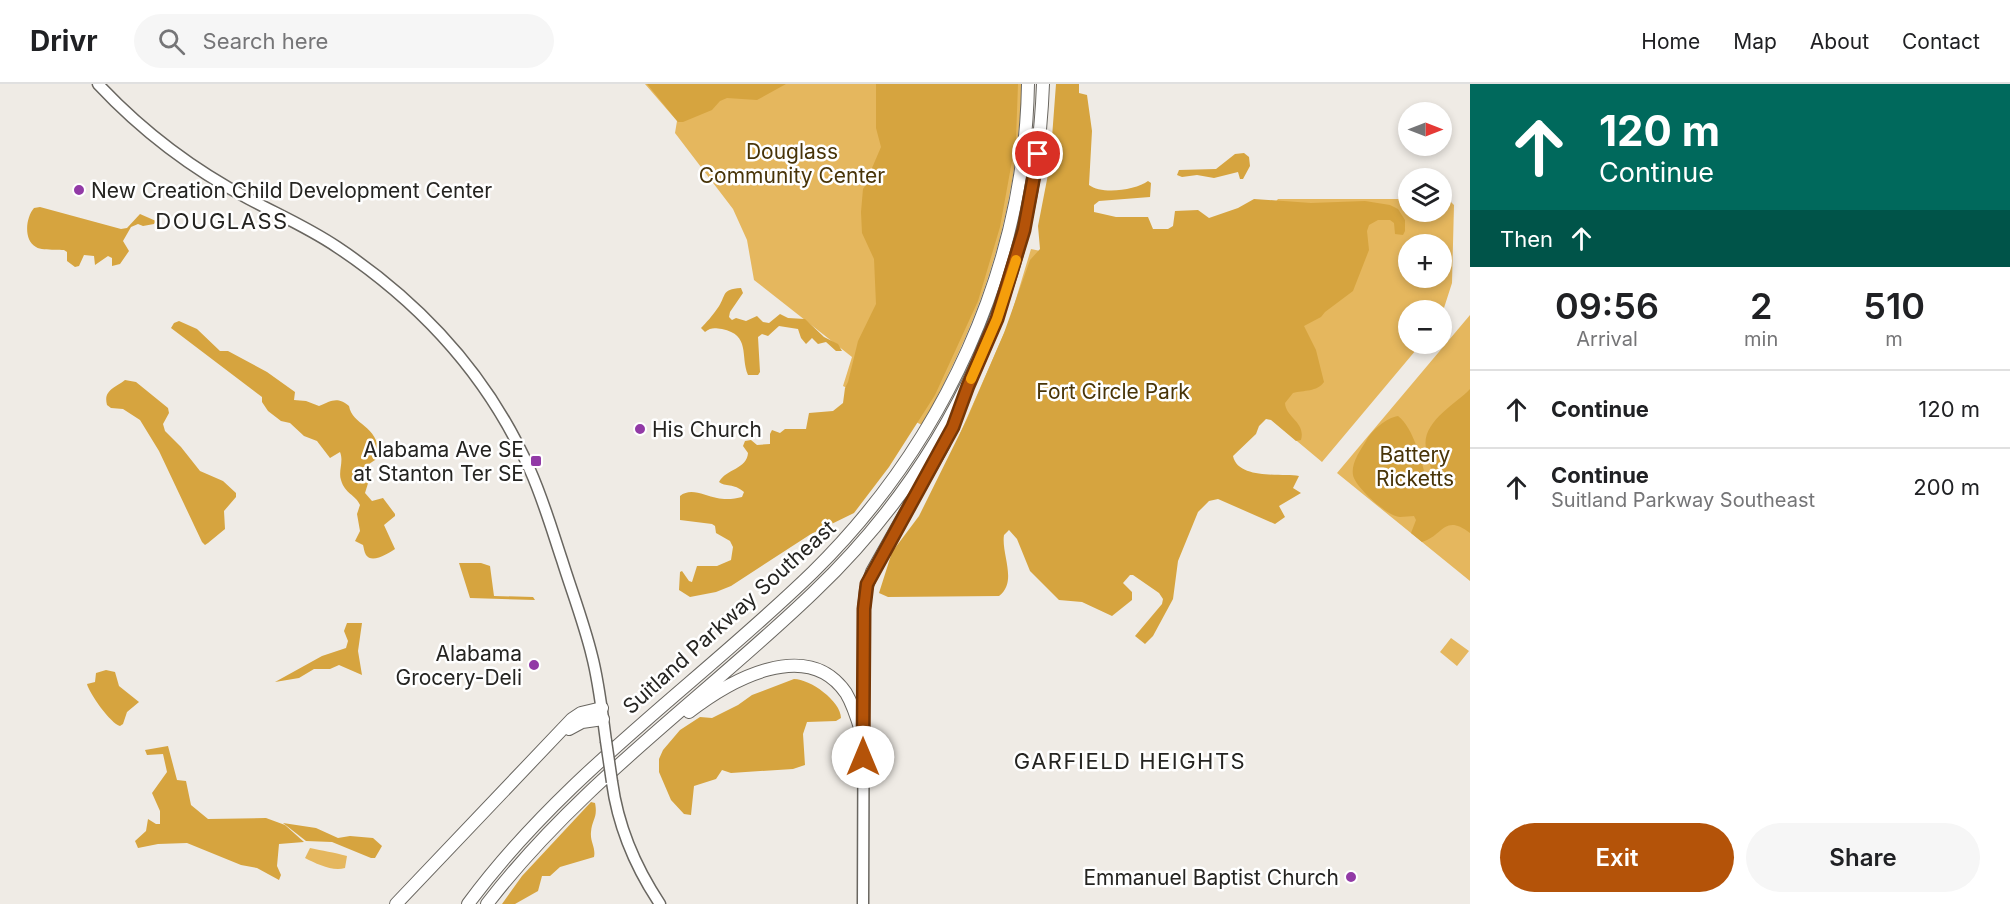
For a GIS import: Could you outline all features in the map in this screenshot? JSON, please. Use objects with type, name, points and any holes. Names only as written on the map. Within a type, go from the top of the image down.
[{"type":"highway","name":"Suitland Parkway Southeast","points":[[468,904],[507,854],[553,804],[811,573],[869,511],[914,449],[947,393],[967,352],[998,271],[1019,179],[1028,84]]},
{"type":"highway","name":"Suitland Parkway Southeast","points":[[487,904],[554,825],[640,744],[802,604],[856,549],[895,503],[921,466],[968,386],[997,319],[1022,239],[1037,163],[1043,84]]},
{"type":"highway","points":[[864,609],[870,577],[953,427],[968,386]]},
{"type":"highway","points":[[640,744],[730,685],[761,671],[790,666],[815,670],[837,683],[852,705],[864,741]]},
{"type":"highway","points":[[396,901],[551,742],[578,723],[602,713]]},
{"type":"highway","points":[[458,904],[480,876],[507,854]]},
{"type":"main road","points":[[98,84],[146,130],[190,164],[248,199],[320,236],[381,278],[422,313],[459,354],[501,414],[533,476],[587,638],[618,811],[642,875],[660,904]]},
{"type":"main road","points":[[863,904],[864,609]]},
{"type":"green space","name":"Douglass Community Center","points":[[645,84],[1023,84],[1013,178],[996,252],[972,321],[941,390],[922,425],[843,386],[852,357],[754,280],[747,240],[733,209],[675,133],[677,121]]},
{"type":"green space","points":[[647,84],[786,84],[757,100],[727,98],[720,101],[712,110],[678,122]]},
{"type":"green space","points":[[876,84],[1018,84],[1016,139],[1000,227],[978,301],[935,395],[889,467],[854,513],[811,534],[731,586],[716,592],[690,597],[679,590],[680,572],[682,571],[692,582],[697,566],[717,566],[731,560],[733,547],[730,541],[716,533],[715,526],[712,524],[680,520],[680,496],[693,492],[723,499],[742,497],[744,492],[740,489],[719,482],[747,458],[748,453],[743,446],[745,441],[751,440],[757,445],[770,444],[772,430],[780,433],[785,429],[806,429],[809,413],[833,411],[843,403],[858,341],[876,304],[874,259],[862,233],[861,212],[863,189],[874,173],[872,168],[881,147],[876,128]]},
{"type":"green space","name":"Fort Circle Park","points":[[1056,84],[1079,84],[1079,93],[1087,95],[1092,131],[1089,185],[1110,191],[1136,187],[1148,181],[1151,183],[1150,197],[1099,201],[1094,205],[1094,212],[1116,217],[1148,217],[1153,229],[1168,229],[1173,226],[1175,211],[1198,210],[1209,218],[1238,208],[1254,199],[1311,203],[1365,201],[1390,205],[1398,209],[1398,222],[1405,222],[1404,234],[1395,234],[1394,223],[1390,220],[1378,220],[1369,225],[1367,231],[1369,250],[1353,291],[1321,317],[1304,326],[1316,350],[1324,382],[1314,389],[1293,393],[1285,403],[1289,413],[1301,429],[1301,440],[1296,441],[1271,420],[1266,419],[1259,426],[1256,434],[1233,456],[1237,464],[1252,472],[1299,476],[1293,488],[1301,493],[1279,506],[1285,517],[1275,524],[1218,499],[1209,501],[1198,512],[1178,561],[1173,599],[1153,636],[1145,644],[1135,636],[1162,604],[1163,599],[1159,593],[1130,575],[1123,583],[1132,592],[1132,600],[1112,616],[1082,602],[1059,600],[1030,571],[1017,539],[1009,530],[1004,535],[1008,567],[1007,583],[1005,590],[999,596],[888,597],[879,593],[892,552],[919,516],[967,419],[1004,333],[1030,260],[1040,249],[1038,226],[1050,164]]},
{"type":"green space","points":[[1244,153],[1249,157],[1250,166],[1243,179],[1240,179],[1238,172],[1214,178],[1177,175],[1179,170],[1216,169],[1235,154]]},
{"type":"green space","name":"Fort Circle Park","points":[[1278,199],[1398,199],[1398,222],[1452,222],[1452,203],[1454,205],[1452,283],[1452,234],[1398,234],[1398,288],[1450,288],[1446,300],[1398,300],[1398,354],[1413,354],[1322,462],[1260,410],[959,436],[1009,322],[1031,249],[1135,271],[1220,268]]},
{"type":"green space","points":[[40,207],[121,229],[127,228],[140,214],[156,221],[154,224],[143,226],[138,224],[131,227],[123,241],[129,251],[120,264],[112,266],[112,258],[108,256],[95,265],[94,256],[84,255],[79,266],[75,267],[67,261],[67,252],[64,250],[39,248],[29,239],[27,228],[29,217],[34,208]]},
{"type":"green space","points":[[741,288],[743,293],[730,312],[729,317],[732,320],[736,318],[746,321],[757,316],[763,322],[769,323],[780,314],[788,318],[805,319],[824,337],[838,344],[842,351],[836,351],[826,342],[818,344],[812,338],[806,344],[798,329],[779,326],[768,336],[762,334],[758,337],[760,372],[758,375],[748,375],[743,347],[737,336],[722,329],[715,328],[705,332],[701,328],[727,292]]},
{"type":"green space","name":"Battery Ricketts","points":[[1470,315],[1470,581],[1337,473],[1437,354],[1452,354],[1452,336]]},
{"type":"green space","points":[[179,321],[197,329],[220,351],[228,351],[267,372],[295,392],[294,400],[306,401],[319,406],[337,400],[349,406],[351,412],[370,431],[378,444],[379,454],[375,460],[363,468],[363,474],[369,480],[365,493],[372,501],[383,498],[395,514],[384,525],[395,549],[380,557],[372,558],[366,555],[363,545],[355,541],[360,531],[357,514],[360,505],[341,480],[340,452],[330,458],[317,441],[304,436],[290,423],[281,421],[268,411],[262,402],[262,397],[171,328]]},
{"type":"green space","points":[[125,380],[136,382],[168,408],[169,413],[163,424],[165,431],[200,471],[223,481],[236,493],[236,497],[224,511],[225,529],[205,545],[159,451],[140,420],[123,409],[111,408],[107,405],[108,393]]},
{"type":"green space","name":"Battery Ricketts","points":[[1470,389],[1470,533],[1461,527],[1449,525],[1422,542],[1411,533],[1416,520],[1414,516],[1395,516],[1360,487],[1353,475],[1355,462],[1376,429],[1389,419],[1398,416],[1413,437],[1427,482],[1431,484],[1431,470],[1426,448],[1429,430],[1441,414]]},
{"type":"green space","points":[[459,563],[481,563],[490,566],[494,596],[533,597],[535,600],[470,598]]},
{"type":"green space","points":[[347,623],[362,623],[358,651],[362,675],[339,665],[330,669],[314,669],[299,678],[275,682],[322,656],[346,648],[348,641],[344,631]]},
{"type":"green space","points":[[1451,638],[1469,651],[1457,666],[1440,652]]},
{"type":"green space","points":[[106,670],[115,672],[119,686],[139,702],[127,712],[120,726],[111,720],[101,708],[87,684],[95,682],[96,673]]},
{"type":"green space","points":[[794,679],[808,683],[824,692],[840,711],[841,718],[836,721],[807,722],[803,734],[805,765],[793,769],[731,773],[722,770],[716,779],[694,786],[691,815],[684,814],[671,800],[659,772],[659,759],[663,750],[680,730],[700,717],[712,718],[752,695]]},
{"type":"green space","points":[[168,746],[177,780],[186,781],[191,805],[208,819],[266,818],[285,825],[304,842],[279,844],[277,866],[281,875],[279,880],[257,868],[241,865],[187,843],[158,844],[138,848],[135,841],[146,831],[148,819],[160,824],[160,811],[152,793],[167,772],[163,754],[147,755],[145,750]]},
{"type":"green space","points":[[591,802],[595,803],[596,808],[591,832],[594,857],[560,867],[550,876],[542,876],[538,891],[515,904],[502,904],[522,876]]},
{"type":"green space","points":[[283,823],[316,828],[338,838],[350,836],[373,838],[382,846],[375,858],[371,858],[332,842],[306,841]]},
{"type":"green space","points":[[310,848],[347,856],[345,868],[330,868],[305,858]]},
{"type":"slow traffic","points":[[971,379],[997,319],[1016,260]]},
{"type":"place","name":"New Creation Child Development Center","points":[[79,190]]},
{"type":"place","name":"His Church","points":[[640,429]]},
{"type":"place","name":"Alabama Ave SE at Stanton Ter SE","points":[[536,461]]},
{"type":"place","name":"Alabama Grocery-Deli","points":[[534,665]]},
{"type":"place","name":"Emmanuel Baptist Church","points":[[1351,877]]},
{"type":"district","name":"DOUGLASS","points":[[222,221]]},
{"type":"district","name":"GARFIELD HEIGHTS","points":[[1130,761]]},
{"type":"route","points":[[863,757],[864,609],[867,584],[953,427],[997,319],[1024,230],[1038,154]]}]
